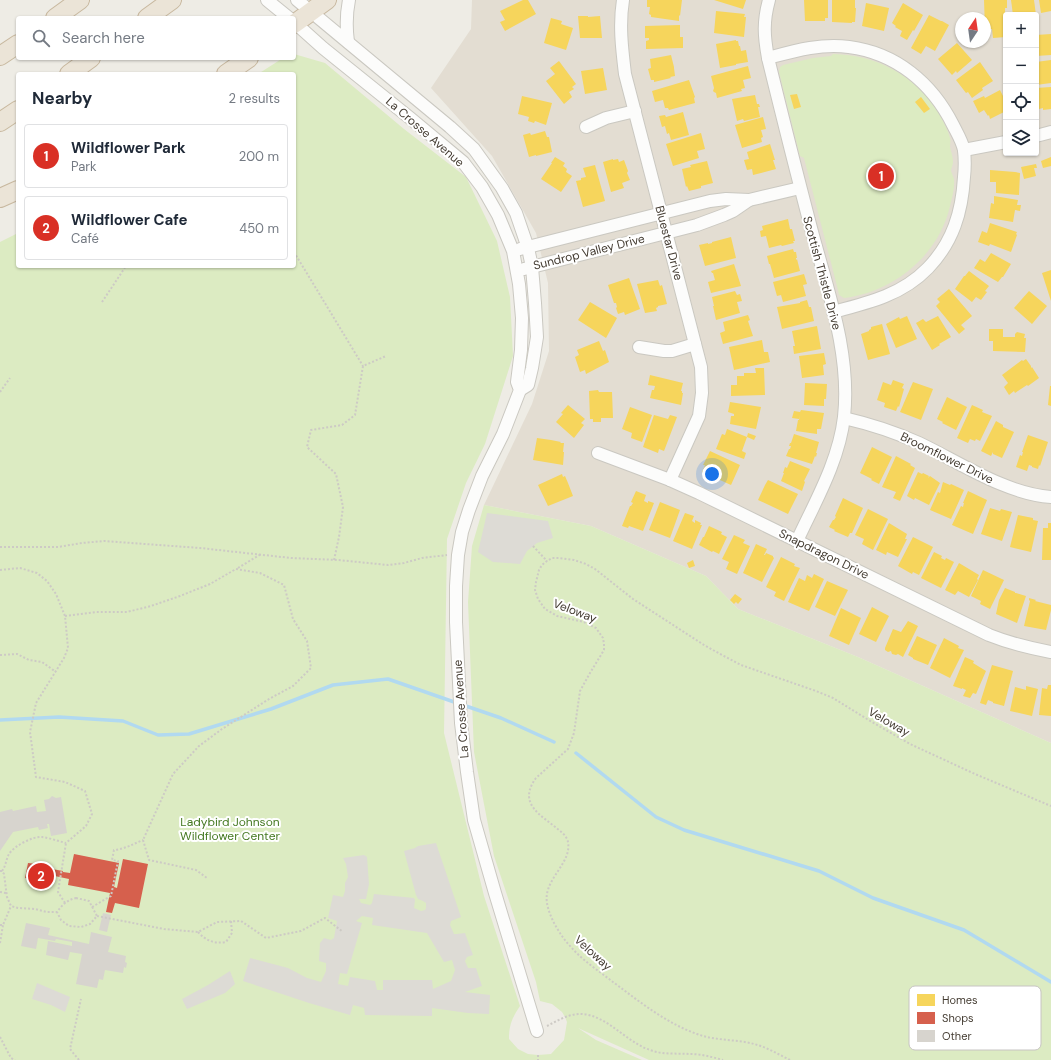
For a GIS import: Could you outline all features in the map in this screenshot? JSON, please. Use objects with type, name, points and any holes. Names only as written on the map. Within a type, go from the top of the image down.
[{"type":"highway","points":[[58,16],[80,0]]},
{"type":"highway","points":[[150,16],[172,0]]},
{"type":"highway","points":[[296,20],[311,12],[327,0]]},
{"type":"highway","points":[[0,56],[16,45]]},
{"type":"highway","points":[[71,72],[88,60]]},
{"type":"highway","points":[[229,72],[246,60]]},
{"type":"highway","points":[[0,122],[16,111]]},
{"type":"highway","points":[[0,198],[16,191]]},
{"type":"street","name":"La Crosse Avenue","points":[[267,0],[286,16]]},
{"type":"street","points":[[297,0],[311,12]]},
{"type":"street","points":[[348,42],[346,15],[349,0]]},
{"type":"street","name":"Bluestar Drive","points":[[623,0],[621,45],[625,74],[701,367],[701,407],[695,425],[670,480]]},
{"type":"street","name":"Scottish Thistle Drive","points":[[769,0],[765,14],[764,40],[800,188],[841,345],[844,374],[844,418],[838,446],[828,477],[796,541]]},
{"type":"street","name":"La Crosse Avenue","points":[[311,12],[450,127],[474,149],[502,188],[516,213],[528,248],[532,267],[537,337],[532,368],[528,385],[520,390],[503,434],[482,476],[462,532],[458,555],[456,622],[460,723],[474,820],[537,1031]]},
{"type":"street","name":"La Crosse Avenue","points":[[296,25],[463,162],[482,187],[498,215],[513,251],[517,271],[522,318],[521,350],[517,382],[520,390]]},
{"type":"street","points":[[768,58],[808,48],[835,46],[860,49],[891,60],[918,78],[936,97],[948,114],[964,150],[964,185],[960,212],[948,241],[928,269],[895,292],[878,300],[833,312]]},
{"type":"street","points":[[586,127],[606,118],[635,111]]},
{"type":"street","points":[[1039,135],[1051,132]]},
{"type":"street","points":[[964,150],[1003,143]]},
{"type":"street","name":"Sundrop Valley Drive","points":[[513,251],[710,201],[726,199],[749,200],[800,188]]},
{"type":"street","name":"Sundrop Valley Drive","points":[[517,271],[697,225],[733,211],[749,200]]},
{"type":"street","points":[[639,347],[664,352],[695,344]]},
{"type":"street","name":"Broomflower Drive","points":[[844,418],[895,432],[1020,491],[1051,497]]},
{"type":"street","name":"Snapdragon Drive","points":[[598,453],[670,480],[699,493],[989,635],[1007,642],[1051,652]]},
{"type":"path","points":[[296,255],[363,366],[354,415],[342,425],[311,430],[307,447],[336,474],[344,507],[340,537],[334,560]]},
{"type":"path","points":[[102,302],[125,268]]},
{"type":"path","points":[[363,366],[386,356]]},
{"type":"path","points":[[0,392],[10,378]]},
{"type":"path","points":[[0,546],[58,547],[104,541],[388,565],[404,563],[429,556],[458,555]]},
{"type":"path","points":[[533,546],[547,560]]},
{"type":"path","points":[[65,616],[96,612],[127,612],[151,606],[210,584],[261,554]]},
{"type":"path","name":"Veloway","points":[[790,1060],[754,1044],[700,1035],[679,1027],[651,1010],[597,970],[571,948],[558,931],[548,909],[546,893],[567,856],[568,840],[537,812],[529,800],[529,792],[532,783],[536,778],[568,749],[574,733],[580,691],[604,650],[604,644],[600,632],[591,624],[557,616],[541,604],[536,595],[536,582],[539,570],[547,560],[552,558],[565,558],[586,564],[595,569],[633,599],[704,645],[741,665],[833,698],[910,744],[975,774],[1051,806]]},
{"type":"path","points":[[0,570],[20,568],[37,573],[47,581],[56,594],[65,616],[68,648],[56,672],[36,703],[30,732],[36,777],[65,782],[85,792],[92,814],[86,826],[66,843],[58,892],[65,903]]},
{"type":"path","points":[[207,878],[196,870],[149,860],[143,840],[173,774],[200,746],[269,698],[293,686],[311,668],[307,641],[293,619],[284,585],[260,573],[236,569]]},
{"type":"path","points":[[0,655],[16,654],[29,660],[42,662],[56,672]]},
{"type":"path","points":[[0,943],[2,925],[11,906],[6,893],[4,874],[1,871],[4,868],[8,855],[18,845],[40,837],[66,843]]},
{"type":"path","points":[[92,907],[111,896],[118,861],[112,860],[114,850],[123,849],[143,840]]},
{"type":"path","points":[[0,892],[6,893]]},
{"type":"path","points":[[11,906],[47,912],[57,912],[65,903],[76,898],[89,901],[97,916],[164,929],[198,932],[217,922],[242,921],[266,938],[301,932],[325,918],[343,932]]},
{"type":"path","points":[[57,912],[61,920],[69,926],[81,927],[90,924],[97,916]]},
{"type":"path","points":[[198,932],[203,938],[219,943],[226,942],[232,933],[231,921]]},
{"type":"path","points":[[79,1060],[70,1049],[81,999]]},
{"type":"path","points":[[537,1031],[570,1015],[588,1015],[604,1020],[634,1043],[651,1051],[690,1054],[723,1060]]},
{"type":"path","points":[[0,1037],[11,1058],[15,1060]]},
{"type":"shaded area","points":[[472,0],[1051,0],[1051,743],[858,657],[738,609],[706,576],[591,526],[484,505],[532,404],[549,351],[548,283],[536,233],[492,156],[431,88],[471,29]]},
{"type":"shaded area","points":[[487,513],[548,521],[553,538],[537,543],[527,551],[520,564],[493,562],[478,552]]},
{"type":"shaded area","points":[[436,843],[461,917],[451,921],[450,925],[454,934],[465,933],[473,955],[467,957],[465,961],[468,968],[476,968],[482,986],[465,992],[490,995],[489,1014],[468,1013],[432,1008],[432,1016],[365,1015],[364,1008],[353,1005],[350,1015],[243,981],[250,958],[288,968],[307,978],[321,982],[326,971],[326,963],[319,961],[320,943],[324,938],[331,940],[334,938],[337,921],[328,918],[333,895],[343,897],[345,883],[348,877],[346,864],[343,858],[364,855],[367,857],[369,884],[366,899],[359,899],[361,903],[370,905],[374,894],[414,898],[414,908],[421,911],[425,910],[426,903],[418,899],[416,895],[404,851],[418,846]],"holes":[[[362,916],[373,918],[372,925],[427,933],[444,962],[452,960],[455,970],[451,981],[433,989],[432,980],[383,980],[383,990],[377,990],[375,981],[350,977],[348,986],[338,984],[340,973],[347,974],[362,923],[356,921]]]},
{"type":"shaded area","points":[[230,971],[235,984],[225,993],[187,1009],[182,999]]},
{"type":"shaded area","points":[[37,983],[70,997],[65,1012],[51,1005],[32,999]]},
{"type":"green space","points":[[833,54],[865,58],[880,63],[907,78],[918,88],[939,113],[948,132],[953,160],[951,171],[954,179],[952,200],[944,224],[936,240],[925,255],[912,268],[897,279],[880,288],[844,298],[839,295],[804,158],[800,156],[779,72],[780,67],[783,65],[813,58],[831,56]]},
{"type":"green space","name":"Ladybird Johnson Wildflower Center","points":[[296,55],[325,63],[404,129],[466,177],[497,241],[510,297],[513,356],[485,444],[466,483],[447,539],[444,733],[484,896],[520,1006],[512,1022],[509,1039],[518,1049],[528,1054],[551,1054],[564,1040],[567,1022],[562,1012],[552,1004],[540,1001],[536,982],[494,856],[474,752],[468,602],[472,546],[484,505],[591,526],[706,576],[738,609],[858,657],[1051,743],[1051,1060],[649,1060],[578,1028],[596,1040],[642,1060],[0,1060],[0,242],[16,234],[16,268],[296,268],[296,72],[261,72],[280,60],[296,60]]},
{"type":"building: Homes","points":[[523,0],[528,0],[536,14],[505,31],[500,22],[505,20],[500,11]]},
{"type":"building: Homes","points":[[647,0],[682,0],[679,21],[651,17],[649,14],[650,7],[647,7]]},
{"type":"building: Homes","points":[[714,0],[746,0],[743,9]]},
{"type":"building: Homes","points":[[804,0],[828,0],[828,18],[825,18],[825,21],[805,21]]},
{"type":"building: Homes","points":[[832,0],[855,0],[855,22],[832,22]]},
{"type":"building: Homes","points":[[984,0],[1007,0],[1007,8],[1005,8],[1005,12],[1003,12],[1003,37],[993,38],[991,29],[991,12],[984,12]]},
{"type":"building: Homes","points":[[1011,0],[1034,0],[1036,12],[1013,12]]},
{"type":"building: Homes","points":[[1039,0],[1051,0],[1051,11],[1041,13]]},
{"type":"building: Homes","points":[[866,3],[889,8],[884,31],[862,26]]},
{"type":"building: Homes","points":[[903,3],[923,15],[907,40],[900,36],[902,31],[895,27],[896,26],[892,23]]},
{"type":"building: Homes","points":[[716,11],[745,14],[744,37],[714,33]]},
{"type":"building: Homes","points":[[929,15],[949,25],[935,51],[926,46],[921,54],[911,48]]},
{"type":"building: Homes","points":[[578,16],[600,16],[602,38],[580,38]]},
{"type":"building: Homes","points":[[551,18],[562,21],[561,24],[573,28],[566,50],[544,43]]},
{"type":"building: Homes","points":[[680,25],[680,37],[683,37],[683,48],[646,49],[646,41],[649,40],[649,38],[645,38],[645,26]]},
{"type":"building: Homes","points":[[1051,34],[1051,55],[1039,56],[1039,35]]},
{"type":"building: Homes","points":[[736,40],[738,41],[741,51],[746,50],[748,62],[720,68],[716,44]]},
{"type":"building: Homes","points":[[955,45],[955,48],[961,48],[972,60],[957,73],[956,71],[952,75],[938,59]]},
{"type":"building: Homes","points":[[671,55],[675,76],[654,82],[654,80],[651,80],[648,69],[651,68],[650,59]]},
{"type":"building: Homes","points":[[1051,60],[1051,83],[1039,85],[1039,62]]},
{"type":"building: Homes","points":[[559,61],[576,84],[572,87],[574,89],[569,92],[572,97],[564,104],[546,81],[555,74],[550,68]]},
{"type":"building: Homes","points":[[980,62],[993,81],[982,88],[983,90],[972,98],[956,80]]},
{"type":"building: Homes","points":[[748,66],[751,78],[743,80],[745,88],[741,89],[742,91],[717,98],[716,93],[713,91],[714,88],[711,76]]},
{"type":"building: Homes","points":[[603,68],[607,90],[585,94],[581,71]]},
{"type":"building: Homes","points":[[689,80],[695,97],[695,103],[669,110],[668,108],[665,108],[663,100],[655,102],[652,91]]},
{"type":"building: Homes","points":[[1051,87],[1051,109],[1039,109],[1039,88]]},
{"type":"building: Homes","points":[[1000,90],[1003,96],[1003,112],[990,119],[989,115],[988,116],[984,110],[979,113],[973,101],[984,96],[985,98]]},
{"type":"building: Homes","points":[[797,94],[801,107],[794,109],[790,95]]},
{"type":"building: Homes","points":[[755,95],[757,104],[759,104],[760,107],[758,107],[760,117],[737,121],[732,99]]},
{"type":"building: Homes","points":[[522,96],[552,103],[546,125],[535,121],[534,123],[528,121],[529,117],[518,114]]},
{"type":"building: Homes","points":[[921,97],[930,109],[924,113],[915,102]]},
{"type":"building: Homes","points":[[683,112],[689,135],[671,140],[669,133],[667,134],[665,126],[662,127],[659,116],[665,115],[666,117]]},
{"type":"building: Homes","points":[[763,117],[766,129],[761,130],[763,137],[761,138],[762,142],[742,148],[735,125]]},
{"type":"building: Homes","points":[[545,131],[547,137],[549,137],[552,152],[529,157],[523,135],[530,133],[531,135]]},
{"type":"building: Homes","points":[[701,133],[705,149],[697,151],[699,158],[673,166],[666,144]]},
{"type":"building: Homes","points":[[770,144],[776,169],[753,175],[752,169],[747,170],[744,160],[749,159],[747,152]]},
{"type":"building: Homes","points":[[555,157],[565,163],[563,166],[567,169],[566,172],[572,176],[561,192],[541,179]]},
{"type":"building: Homes","points":[[1051,157],[1051,166],[1043,168],[1041,161]]},
{"type":"building: Homes","points":[[618,159],[619,162],[624,160],[630,180],[622,183],[624,188],[611,192],[603,162]]},
{"type":"building: Homes","points":[[707,161],[713,183],[689,191],[687,186],[686,187],[682,169],[691,167],[690,165]]},
{"type":"building: Homes","points":[[1036,164],[1037,168],[1034,168],[1036,176],[1024,179],[1021,167]]},
{"type":"building: Homes","points":[[595,165],[605,201],[583,207],[576,181],[586,177],[583,168]]},
{"type":"building: Homes","points":[[990,170],[1020,173],[1019,195],[996,193],[996,182],[990,182]]},
{"type":"building: Homes","points":[[994,196],[1018,200],[1017,205],[1021,205],[1020,211],[1015,210],[1013,222],[989,218],[991,203],[994,204]]},
{"type":"building: Homes","points":[[788,219],[795,241],[793,241],[794,243],[769,248],[766,236],[761,237],[760,231],[763,230],[762,226]]},
{"type":"building: Homes","points":[[990,223],[1017,232],[1011,252],[990,244],[989,246],[978,242],[982,231],[987,233]]},
{"type":"building: Homes","points":[[731,237],[736,258],[705,266],[699,245],[712,243]]},
{"type":"building: Homes","points":[[793,249],[794,252],[796,252],[796,260],[797,259],[800,271],[774,278],[767,256]]},
{"type":"building: Homes","points":[[991,253],[1011,264],[998,282],[974,268],[980,259],[985,262]]},
{"type":"building: Homes","points":[[734,264],[741,286],[711,293],[708,282],[715,280],[711,271]]},
{"type":"building: Homes","points":[[1051,270],[1051,301],[1042,273]]},
{"type":"building: Homes","points":[[969,271],[989,286],[985,291],[987,292],[981,300],[976,297],[972,302],[955,289]]},
{"type":"building: Homes","points":[[804,274],[807,284],[803,285],[806,296],[783,302],[781,295],[777,296],[773,282]]},
{"type":"building: Homes","points":[[629,278],[640,309],[625,315],[624,312],[618,314],[616,303],[614,303],[608,285]]},
{"type":"building: Homes","points":[[658,280],[660,286],[662,285],[667,304],[658,306],[656,308],[657,311],[645,313],[637,284]]},
{"type":"building: Homes","points":[[949,289],[972,316],[961,325],[965,329],[959,334],[936,306],[940,302],[937,299]]},
{"type":"building: Homes","points":[[735,291],[737,295],[740,294],[742,301],[737,302],[740,313],[716,320],[712,297]]},
{"type":"building: Homes","points":[[1029,291],[1047,306],[1032,324],[1014,308]]},
{"type":"building: Homes","points":[[807,300],[809,307],[811,307],[814,321],[782,329],[777,307],[800,303]]},
{"type":"building: Homes","points":[[590,302],[617,318],[606,338],[578,320]]},
{"type":"building: Homes","points":[[748,315],[750,320],[748,321],[753,336],[723,344],[720,333],[725,331],[723,322]]},
{"type":"building: Homes","points":[[907,316],[917,339],[896,348],[886,324],[899,317],[900,319]]},
{"type":"building: Homes","points":[[938,316],[951,337],[932,350],[916,323],[923,319],[926,322]]},
{"type":"building: Homes","points":[[882,324],[890,354],[868,360],[861,334],[869,331],[871,327]]},
{"type":"building: Homes","points":[[817,326],[821,349],[794,354],[793,346],[795,346],[792,331]]},
{"type":"building: Homes","points":[[989,329],[1003,329],[1003,337],[1015,337],[1017,332],[1025,334],[1025,352],[993,351],[993,341],[989,341]]},
{"type":"building: Homes","points":[[762,340],[764,352],[768,352],[770,362],[734,370],[729,347]]},
{"type":"building: Homes","points":[[599,341],[603,351],[605,350],[609,362],[586,374],[585,370],[580,372],[575,357],[579,355],[577,350]]},
{"type":"building: Homes","points":[[824,353],[826,364],[823,365],[824,375],[802,378],[799,356]]},
{"type":"building: Homes","points":[[1026,359],[1039,378],[1028,386],[1027,385],[1015,393],[1014,391],[1009,395],[1004,387],[1008,383],[1002,375],[1022,360],[1023,361]]},
{"type":"building: Homes","points":[[755,368],[764,368],[765,395],[731,396],[731,385],[737,385],[737,376],[744,376],[744,373],[756,373]]},
{"type":"building: Homes","points":[[650,375],[683,383],[681,391],[683,393],[681,405],[650,398],[652,390],[654,390],[655,386],[648,385]]},
{"type":"building: Homes","points":[[893,380],[904,384],[899,407],[898,406],[896,411],[884,407],[885,403],[877,400],[883,382],[891,385]]},
{"type":"building: Homes","points":[[913,382],[933,389],[921,420],[900,412]]},
{"type":"building: Homes","points":[[805,383],[827,384],[824,406],[804,405]]},
{"type":"building: Homes","points":[[1051,386],[1051,406],[1048,405]]},
{"type":"building: Homes","points":[[598,390],[599,392],[612,392],[613,418],[601,418],[601,422],[593,422],[593,419],[590,419],[589,391]]},
{"type":"building: Homes","points":[[947,397],[967,407],[956,430],[937,419]]},
{"type":"building: Homes","points":[[730,402],[761,407],[756,429],[730,424],[731,416],[734,416],[734,414],[728,412]]},
{"type":"building: Homes","points":[[568,405],[585,419],[581,423],[584,425],[574,438],[556,422]]},
{"type":"building: Homes","points":[[972,405],[983,410],[982,412],[992,416],[980,441],[970,439],[968,443],[957,438]]},
{"type":"building: Homes","points":[[630,407],[652,415],[642,442],[631,438],[632,433],[622,429]]},
{"type":"building: Homes","points":[[801,410],[824,413],[821,429],[817,429],[817,434],[796,431],[798,420],[799,420],[800,415],[799,419],[792,418],[794,411],[800,412]]},
{"type":"building: Homes","points":[[654,415],[668,419],[670,415],[677,417],[664,451],[659,449],[658,453],[643,447]]},
{"type":"building: Homes","points":[[996,421],[1003,425],[1003,427],[1014,432],[1002,458],[993,454],[993,452],[991,456],[981,451]]},
{"type":"building: Homes","points":[[727,429],[747,437],[742,451],[746,453],[744,459],[716,449],[722,434],[725,435]]},
{"type":"building: Homes","points":[[748,433],[756,436],[754,440],[747,437]]},
{"type":"building: Homes","points":[[794,434],[819,442],[816,457],[815,456],[812,464],[786,456],[790,449],[791,446],[789,446]]},
{"type":"building: Homes","points":[[1028,435],[1048,442],[1038,469],[1029,465],[1027,471],[1016,467],[1020,455],[1022,456]]},
{"type":"building: Homes","points":[[537,438],[564,443],[563,465],[533,460]]},
{"type":"building: Homes","points":[[872,447],[892,457],[879,484],[860,473]]},
{"type":"building: Homes","points":[[710,451],[740,465],[731,485],[702,472],[705,465],[703,465]]},
{"type":"building: Homes","points":[[896,456],[911,464],[910,465],[915,468],[900,501],[893,498],[896,492],[882,487]]},
{"type":"building: Homes","points":[[790,461],[810,469],[804,481],[802,491],[781,481],[785,467],[787,468]]},
{"type":"building: Homes","points":[[918,472],[929,476],[928,478],[930,476],[940,483],[929,505],[907,496]]},
{"type":"building: Homes","points":[[562,474],[563,477],[565,476],[573,496],[548,506],[538,485]]},
{"type":"building: Homes","points":[[768,480],[798,494],[788,514],[758,500]]},
{"type":"building: Homes","points":[[943,482],[964,490],[951,519],[930,510],[938,492],[940,493]]},
{"type":"building: Homes","points":[[636,491],[646,495],[644,501],[654,503],[643,531],[629,526],[628,528],[622,526],[630,506],[633,503],[631,502]]},
{"type":"building: Homes","points":[[968,491],[987,500],[973,534],[952,525],[961,506],[963,507]]},
{"type":"building: Homes","points":[[843,498],[863,508],[852,533],[850,533],[848,537],[834,531],[835,530],[829,527],[836,517],[835,516]]},
{"type":"building: Homes","points":[[660,502],[680,510],[670,538],[649,530]]},
{"type":"building: Homes","points":[[990,508],[1012,512],[1002,541],[981,534]]},
{"type":"building: Homes","points":[[868,509],[888,519],[873,550],[862,544],[864,539],[855,535]]},
{"type":"building: Homes","points":[[685,513],[694,516],[692,521],[695,523],[695,520],[702,525],[692,549],[673,541]]},
{"type":"building: Homes","points":[[1018,515],[1033,518],[1033,520],[1038,521],[1031,552],[1010,547]]},
{"type":"building: Homes","points":[[889,523],[907,534],[905,539],[907,539],[898,557],[887,552],[886,555],[876,550]]},
{"type":"building: Homes","points":[[1048,523],[1051,523],[1051,560],[1042,560],[1043,528],[1048,528]]},
{"type":"building: Homes","points":[[709,526],[722,532],[721,534],[727,537],[719,554],[699,545]]},
{"type":"building: Homes","points":[[734,535],[745,540],[743,543],[750,546],[737,574],[726,569],[729,562],[722,559]]},
{"type":"building: Homes","points":[[913,537],[933,547],[919,575],[913,572],[912,574],[898,566]]},
{"type":"building: Homes","points":[[756,544],[767,549],[764,555],[766,553],[774,558],[762,582],[743,573]]},
{"type":"building: Homes","points":[[934,552],[942,556],[941,558],[945,560],[946,558],[954,562],[941,588],[921,578]]},
{"type":"building: Homes","points":[[781,557],[795,564],[794,566],[800,568],[784,601],[774,596],[776,592],[766,587]]},
{"type":"building: Homes","points":[[693,560],[695,566],[689,568],[687,563]]},
{"type":"building: Homes","points":[[959,563],[979,575],[969,597],[958,591],[955,595],[945,590]]},
{"type":"building: Homes","points":[[983,570],[1004,580],[990,609],[980,604],[981,601],[971,596]]},
{"type":"building: Homes","points":[[814,574],[824,579],[809,611],[788,602],[799,578],[805,581],[807,575],[812,578]]},
{"type":"building: Homes","points":[[827,581],[848,590],[835,616],[815,607]]},
{"type":"building: Homes","points":[[1005,588],[1026,596],[1017,623],[996,614],[999,600]]},
{"type":"building: Homes","points":[[735,594],[742,599],[738,604],[736,602],[734,604],[730,600]]},
{"type":"building: Homes","points":[[1029,598],[1051,605],[1046,630],[1024,626],[1030,601]]},
{"type":"building: Homes","points":[[872,607],[889,616],[876,642],[859,634]]},
{"type":"building: Homes","points":[[841,608],[861,618],[849,645],[829,636]]},
{"type":"building: Homes","points":[[908,621],[918,626],[903,657],[898,654],[892,654],[891,651],[888,652],[885,650],[893,629],[901,632]]},
{"type":"building: Homes","points":[[917,636],[937,645],[928,665],[913,659],[908,655]]},
{"type":"building: Homes","points":[[944,638],[959,646],[958,648],[964,650],[950,678],[930,668]]},
{"type":"building: Homes","points":[[965,657],[974,661],[973,663],[986,671],[976,694],[973,693],[970,698],[963,696],[966,690],[953,686]]},
{"type":"building: Homes","points":[[992,665],[1013,671],[1004,706],[988,700],[986,705],[980,703]]},
{"type":"building: Homes","points":[[1048,685],[1051,685],[1051,716],[1039,715],[1042,688],[1047,689]]},
{"type":"building: Homes","points":[[1026,686],[1038,689],[1032,716],[1010,711],[1015,687],[1026,690]]},
{"type":"building: Shops","points":[[74,854],[119,863],[114,887],[117,888],[123,859],[148,864],[139,908],[115,903],[112,913],[106,912],[110,893],[68,885],[69,879],[50,875],[52,869],[70,873]]},
{"type":"building: Shops","points":[[28,863],[37,864],[36,871],[51,874],[49,883],[25,878]]},
{"type":"building: Other","points":[[52,796],[56,798],[61,797],[67,833],[51,836],[49,824],[47,824],[48,828],[39,830],[38,827],[13,832],[0,851],[0,812],[36,806],[37,812],[46,811],[44,800],[49,799]]},
{"type":"building: Other","points":[[103,913],[111,915],[107,932],[99,930]]},
{"type":"building: Other","points":[[26,923],[50,928],[48,935],[89,944],[91,932],[112,937],[108,952],[126,956],[126,968],[124,967],[123,973],[105,970],[103,980],[99,979],[97,988],[76,984],[82,954],[70,952],[68,960],[46,955],[48,941],[72,946],[72,942],[56,939],[55,941],[38,938],[36,949],[21,946]]},
{"type":"waterway","points":[[0,720],[59,717],[123,721],[158,735],[189,734],[271,709],[333,685],[388,679],[457,703]]},
{"type":"waterway","points":[[463,705],[501,718],[554,742]]},
{"type":"waterway","points":[[576,753],[656,817],[684,830],[819,871],[873,898],[964,930],[1051,982]]},
{"type":"place","name":"Wildflower Park","points":[[881,176]]},
{"type":"place","name":"Wildflower Cafe","points":[[41,876]]}]
